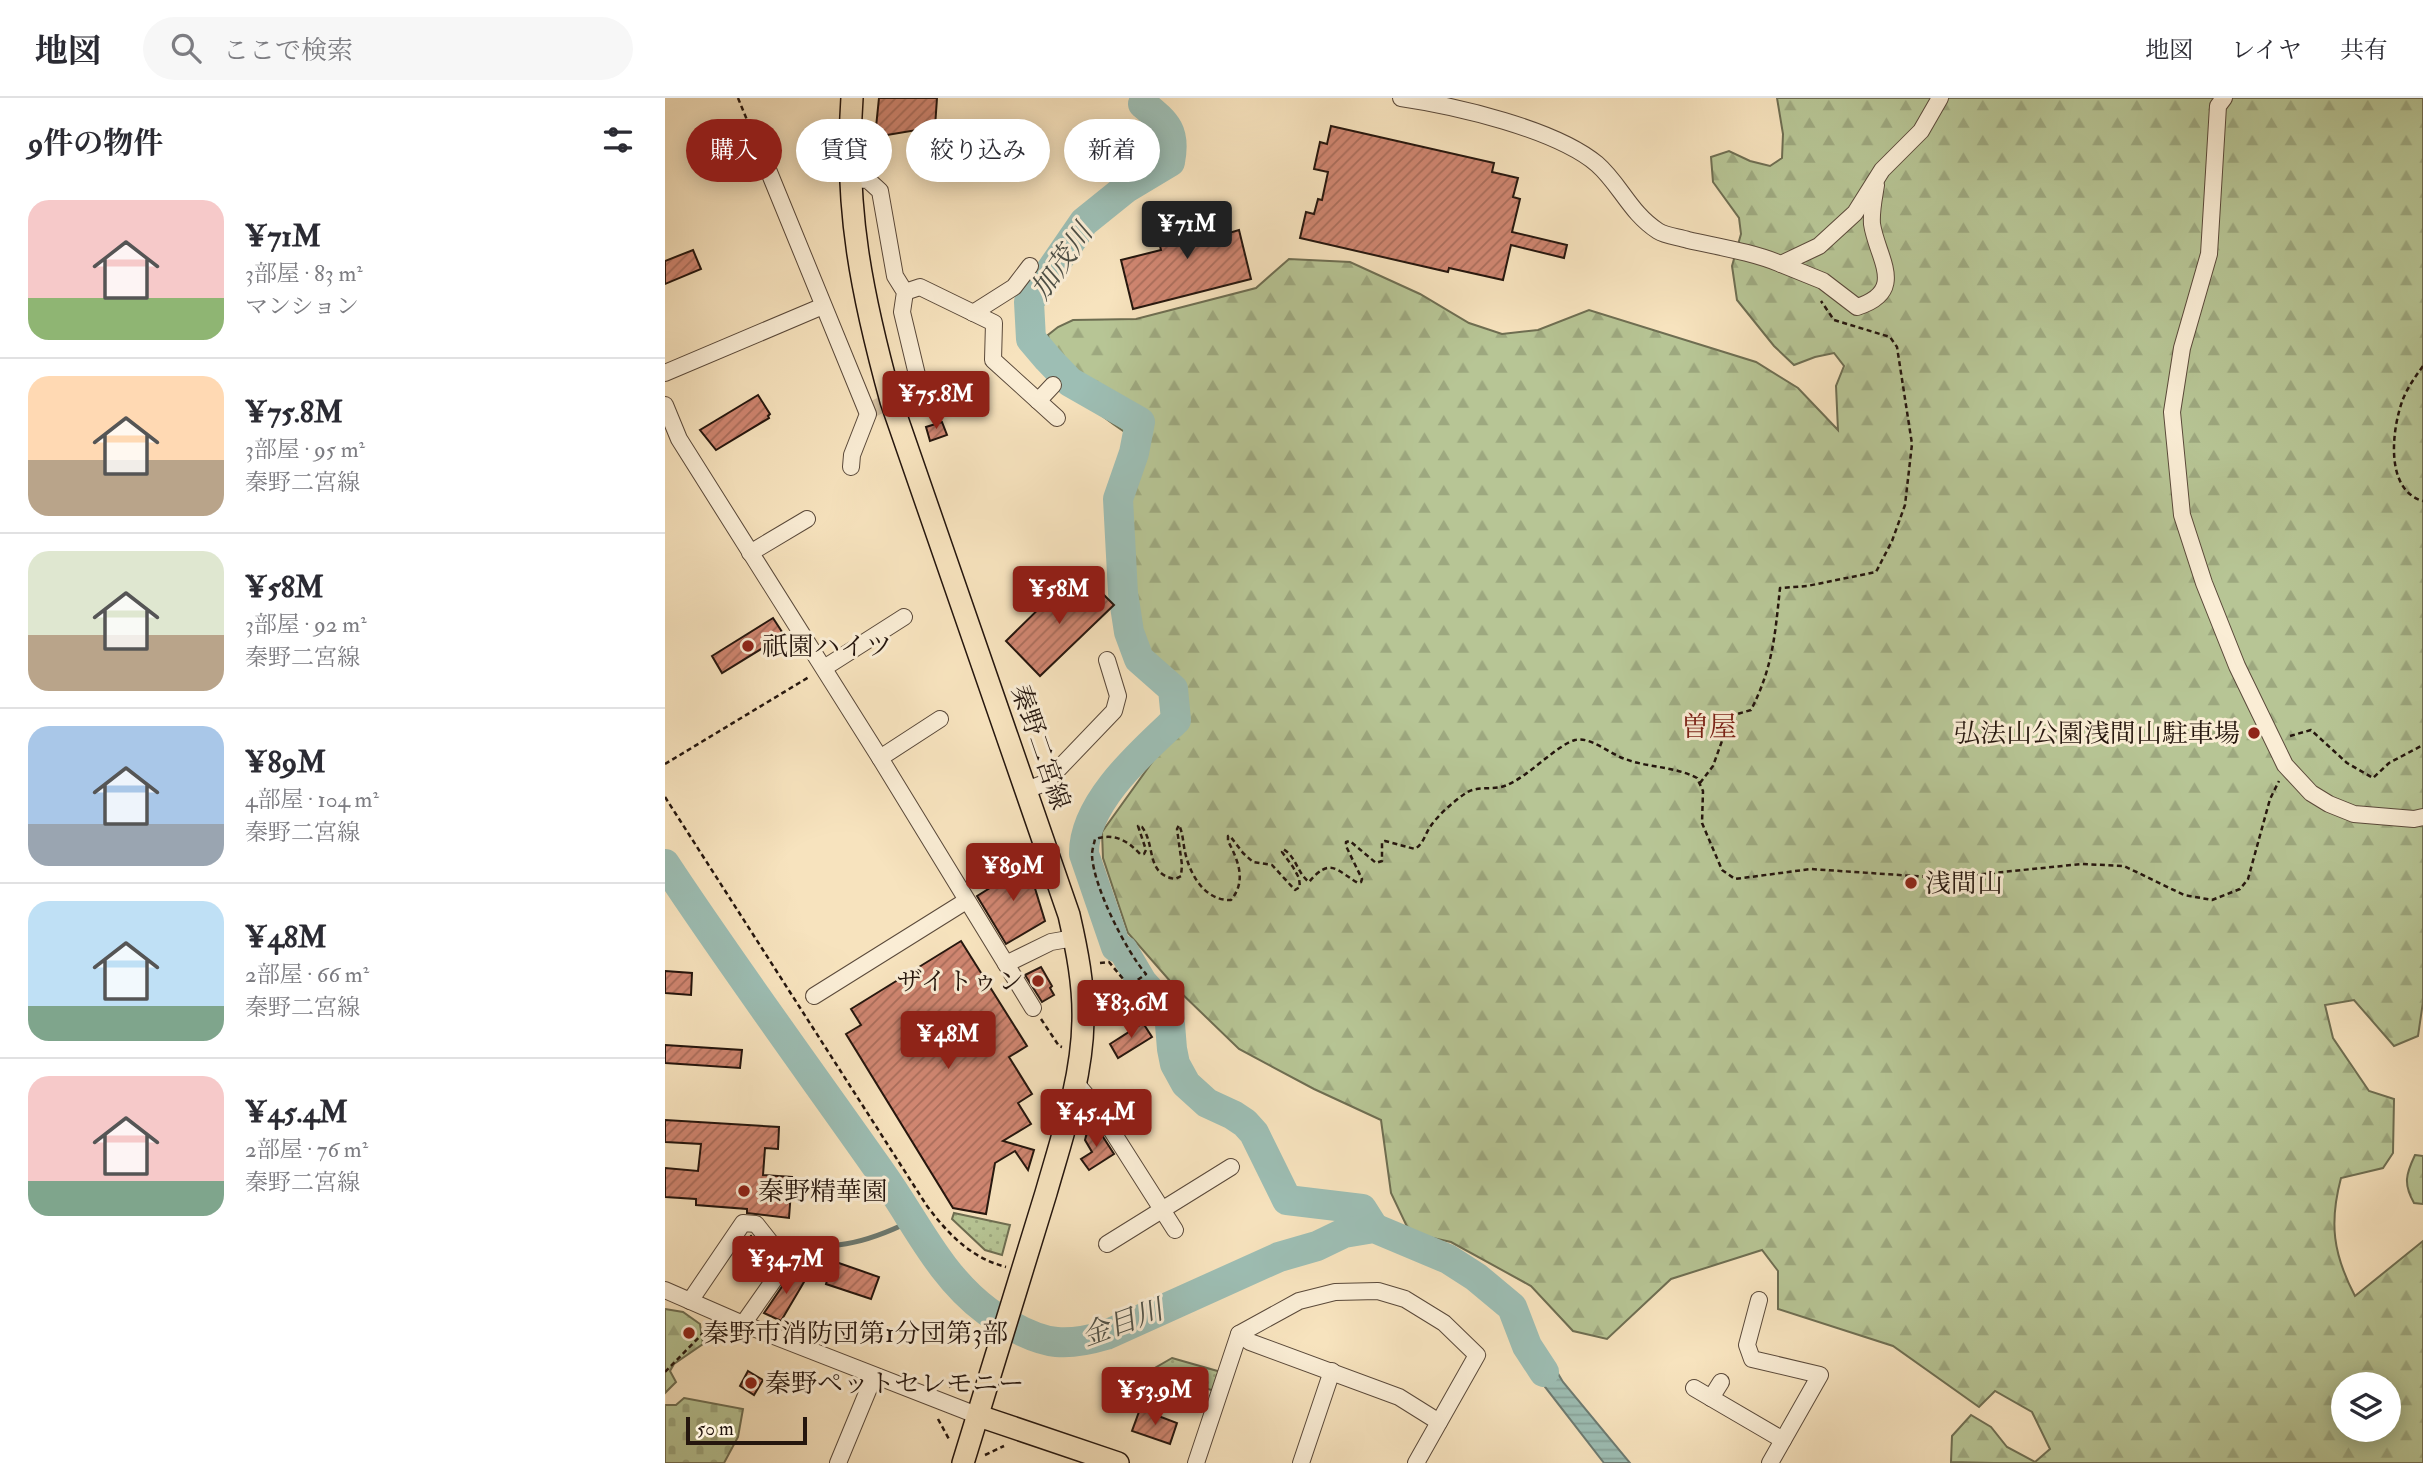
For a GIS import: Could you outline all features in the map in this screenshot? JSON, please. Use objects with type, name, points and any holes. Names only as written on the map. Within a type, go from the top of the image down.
[{"type":"main road","name":"秦野二宮線","points":[[851,119],[852,98]]},
{"type":"main road","name":"秦野二宮線","points":[[850,182],[854,237],[869,323],[891,401],[1069,915],[1080,965],[1083,1022],[1075,1082],[1022,1276],[963,1463]]},
{"type":"main road","points":[[979,1416],[1118,1463]]},
{"type":"street","points":[[1401,98],[1467,112],[1561,143],[1597,164],[1631,208],[1660,232],[1781,264],[1823,281],[1857,307],[1871,303],[1880,295],[1887,280],[1871,215],[1877,180]]},
{"type":"street","points":[[1781,264],[1819,246],[1855,213],[1892,160],[1921,131],[1940,98]]},
{"type":"street","points":[[2224,98],[2218,106],[2209,254],[2182,348],[2172,412],[2182,515],[2204,583],[2237,666],[2285,765],[2311,793],[2354,814],[2414,819],[2423,817]]},
{"type":"street","points":[[773,182],[867,412],[852,455],[851,467]]},
{"type":"street","points":[[870,182],[880,191],[895,276],[905,292],[902,312],[919,383],[913,388]]},
{"type":"street","points":[[972,313],[1014,287],[1030,266]]},
{"type":"street","points":[[905,292],[920,287],[994,323],[993,360],[1057,418]]},
{"type":"street","points":[[665,373],[823,306]]},
{"type":"street","points":[[1038,401],[1053,385]]},
{"type":"street","points":[[665,405],[679,439],[880,758],[1033,1008]]},
{"type":"street","points":[[750,553],[807,519]]},
{"type":"street","points":[[824,668],[904,617]]},
{"type":"street","points":[[1026,790],[1045,783],[1114,711],[1118,696],[1107,660]]},
{"type":"street","points":[[880,758],[940,719]]},
{"type":"street","points":[[814,996],[966,901]]},
{"type":"street","points":[[1006,964],[1051,943],[1074,938]]},
{"type":"street","points":[[1075,1082],[1098,1109],[1175,1230]]},
{"type":"street","points":[[1107,1244],[1124,1241],[1163,1211],[1231,1167]]},
{"type":"street","points":[[690,1301],[743,1223],[756,1224],[771,1243]]},
{"type":"street","points":[[743,1324],[783,1267]]},
{"type":"street","points":[[665,1290],[743,1324],[979,1416]]},
{"type":"street","points":[[1196,1463],[1239,1334],[1299,1301],[1335,1292],[1378,1291],[1405,1299],[1444,1322],[1477,1355],[1416,1463]]},
{"type":"street","points":[[1759,1300],[1747,1345],[1752,1359],[1819,1375],[1770,1463]]},
{"type":"street","points":[[1239,1334],[1249,1342],[1399,1397],[1439,1422]]},
{"type":"street","points":[[1301,1463],[1332,1371]]},
{"type":"street","points":[[843,1459],[874,1376]]},
{"type":"street","points":[[1711,1398],[1721,1382]]},
{"type":"street","points":[[1694,1388],[1783,1440]]},
{"type":"path","points":[[738,98],[747,119]]},
{"type":"path","points":[[1700,783],[1713,766],[1721,741],[1722,725],[1727,717],[1751,710],[1759,694],[1771,661],[1780,588],[1807,586],[1877,572],[1905,505],[1912,444],[1897,347],[1890,337],[1835,320],[1815,293],[1823,281]]},
{"type":"path","points":[[2423,366],[2402,402],[2395,430],[2394,454],[2399,482],[2423,501]]},
{"type":"path","points":[[665,764],[824,668]]},
{"type":"path","points":[[2287,738],[2311,730],[2347,764],[2373,778],[2389,763],[2423,745]]},
{"type":"path","points":[[1100,963],[1109,962],[1129,986],[1146,974],[1123,941],[1095,871],[1092,855],[1095,839],[1106,835],[1117,836],[1140,855],[1144,854],[1146,850],[1138,826],[1142,827],[1150,842],[1153,864],[1159,874],[1175,879],[1181,876],[1182,865],[1177,829],[1179,825],[1185,854],[1200,886],[1212,897],[1223,900],[1231,900],[1237,893],[1240,867],[1228,836],[1253,862],[1272,865],[1296,890],[1300,887],[1299,878],[1282,852],[1283,849],[1291,855],[1309,882],[1316,872],[1330,867],[1338,869],[1358,883],[1361,882],[1360,873],[1346,842],[1355,844],[1376,863],[1382,861],[1382,842],[1415,849],[1434,822],[1464,794],[1471,790],[1502,788],[1521,779],[1576,740],[1588,741],[1625,759],[1687,773],[1697,778],[1703,791],[1702,822],[1722,870],[1735,879],[1811,869],[1943,878],[2082,864],[2124,866],[2185,895],[2212,900],[2240,889],[2248,879],[2270,799],[2279,781]]},
{"type":"path","points":[[665,797],[927,1206],[963,1247],[989,1263],[1022,1276]]},
{"type":"path","points":[[1033,1008],[1059,1046],[1063,1047]]},
{"type":"path","points":[[665,1373],[713,1324]]},
{"type":"path","points":[[949,1387],[966,1379]]},
{"type":"path","points":[[937,1417],[951,1444]]},
{"type":"path","points":[[984,1455],[1007,1444]]},
{"type":"green space","points":[[1777,98],[2423,98],[2423,1002],[2418,1036],[2394,1046],[2354,1000],[2325,1005],[2333,1038],[2369,1091],[2394,1099],[2393,1153],[2383,1168],[2341,1178],[2335,1210],[2335,1238],[2342,1266],[2355,1296],[2423,1241],[2423,1463],[1951,1462],[1952,1436],[1971,1415],[1991,1427],[2007,1447],[2035,1462],[2050,1449],[2032,1412],[1995,1391],[1979,1407],[1893,1346],[1778,1309],[1778,1271],[1762,1250],[1671,1279],[1607,1339],[1573,1331],[1531,1286],[1451,1242],[1410,1233],[1391,1193],[1381,1120],[1314,1089],[1239,1049],[1177,989],[1128,933],[1103,858],[1102,832],[1173,733],[1167,673],[1136,633],[1126,433],[1089,406],[1064,381],[1054,364],[1048,335],[1073,320],[1136,319],[1256,288],[1289,259],[1350,262],[1420,294],[1469,323],[1502,334],[1538,330],[1589,310],[1756,362],[1798,388],[1838,430],[1836,386],[1844,366],[1834,353],[1794,365],[1774,346],[1737,300],[1732,266],[1741,234],[1739,218],[1713,182],[1711,157],[1729,151],[1750,161],[1770,166],[1782,158],[1783,134]]},
{"type":"green space","points":[[2415,1155],[2423,1156],[2423,1204],[2414,1203],[2407,1184]]},
{"type":"green space","points":[[954,1213],[1010,1225],[1002,1255],[985,1250],[952,1219]]},
{"type":"green space","points":[[665,1309],[683,1312],[700,1324],[703,1344],[674,1364],[670,1371],[676,1382],[665,1393]]},
{"type":"green space","points":[[1172,1358],[1221,1372],[1215,1391],[1148,1372]]},
{"type":"green space","points":[[684,1398],[743,1409],[738,1437],[724,1463],[665,1463],[665,1405],[676,1405]]},
{"type":"water","points":[[1519,1334],[1554,1367],[1563,1382],[1630,1463],[1604,1463],[1518,1352]]},
{"type":"building","points":[[879,98],[937,98],[936,119],[906,119],[906,132],[892,134],[892,119],[877,119]]},
{"type":"building","points":[[1331,126],[1494,163],[1492,172],[1518,178],[1513,197],[1520,199],[1512,232],[1567,245],[1564,258],[1511,245],[1503,280],[1449,268],[1448,272],[1300,238],[1306,212],[1314,214],[1318,199],[1322,200],[1328,172],[1314,169],[1320,142],[1327,144]]},
{"type":"building","points":[[1224,211],[1229,233],[1239,230],[1251,279],[1133,309],[1121,260],[1161,250],[1155,226]]},
{"type":"building","points":[[693,250],[701,269],[665,284],[665,261]]},
{"type":"building","points":[[758,395],[770,414],[769,418],[716,450],[700,430]]},
{"type":"building","points":[[942,422],[947,435],[930,441],[926,427]]},
{"type":"building","points":[[1091,582],[1114,605],[1040,676],[1006,641],[1058,590],[1066,597],[1078,585]]},
{"type":"building","name":"祇園ハイツ","points":[[773,618],[784,635],[722,673],[712,656]]},
{"type":"building","points":[[1009,863],[1030,872],[1045,921],[1006,944],[977,896],[998,883],[993,873]]},
{"type":"building","points":[[961,941],[1027,1046],[1009,1057],[1032,1094],[1018,1103],[1031,1124],[1003,1141],[1034,1150],[1028,1170],[1015,1151],[995,1163],[986,1214],[953,1208],[846,1034],[861,1025],[851,1009]]},
{"type":"building","name":"ザイトゥン","points":[[1041,967],[1054,995],[1042,1002],[1025,975]]},
{"type":"building","points":[[665,971],[692,973],[691,995],[665,993]]},
{"type":"building","points":[[1143,1023],[1152,1037],[1118,1058],[1110,1044]]},
{"type":"building","points":[[665,1045],[742,1050],[740,1068],[665,1063]]},
{"type":"building","points":[[665,1120],[779,1127],[778,1149],[765,1148],[763,1175],[792,1177],[789,1218],[747,1213],[747,1209],[696,1205],[696,1199],[665,1197],[665,1168],[698,1171],[701,1144],[665,1142]]},
{"type":"building","points":[[1096,1126],[1114,1154],[1089,1170],[1081,1159],[1092,1152],[1085,1140],[1087,1132]]},
{"type":"building","points":[[751,1236],[763,1250],[777,1259],[763,1277],[736,1252]]},
{"type":"building","points":[[833,1261],[879,1277],[871,1299],[826,1284]]},
{"type":"building","points":[[796,1271],[807,1277],[781,1321],[764,1313],[792,1272],[795,1274]]},
{"type":"building","name":"秦野ペットセレモニー","points":[[748,1371],[763,1380],[754,1395],[740,1386]]},
{"type":"building","points":[[1140,1409],[1177,1423],[1170,1444],[1132,1431]]},
{"type":"waterway","name":"加茂川","points":[[1143,104],[1168,129],[1172,143],[1170,162],[1125,189],[1084,222],[1029,302],[1031,339],[1048,359],[1070,382],[1140,422],[1134,453],[1118,499],[1123,593],[1129,632],[1139,659],[1173,689],[1176,720],[1132,763],[1104,798],[1086,835],[1084,854],[1116,947],[1123,950],[1142,982],[1169,1012],[1175,1064],[1186,1084],[1207,1103],[1233,1115],[1254,1133],[1287,1200],[1362,1209],[1374,1228]]},
{"type":"waterway","name":"金目川","points":[[665,864],[884,1177],[942,1266],[970,1297],[1010,1325],[1035,1337],[1057,1342],[1092,1339],[1279,1257],[1317,1246],[1344,1233],[1374,1228],[1448,1259],[1476,1277],[1512,1307],[1527,1346],[1544,1372]]},
{"type":"waterway","points":[[778,1244],[846,1244],[877,1236],[911,1221]]},
{"type":"tunnel","points":[[867,412],[913,389]]},
{"type":"place","name":"祇園ハイツ","points":[[748,646]]},
{"type":"place","name":"弘法山公園浅間山駐車場","points":[[2254,733]]},
{"type":"place","name":"浅間山","points":[[1911,883]]},
{"type":"place","name":"ザイトゥン","points":[[1038,981]]},
{"type":"place","name":"秦野精華園","points":[[744,1191]]},
{"type":"place","name":"秦野市消防団第1分団第3部","points":[[689,1333]]},
{"type":"place","name":"秦野ペットセレモニー","points":[[751,1383]]},
{"type":"district","name":"曽屋","points":[[1709,726]]}]
